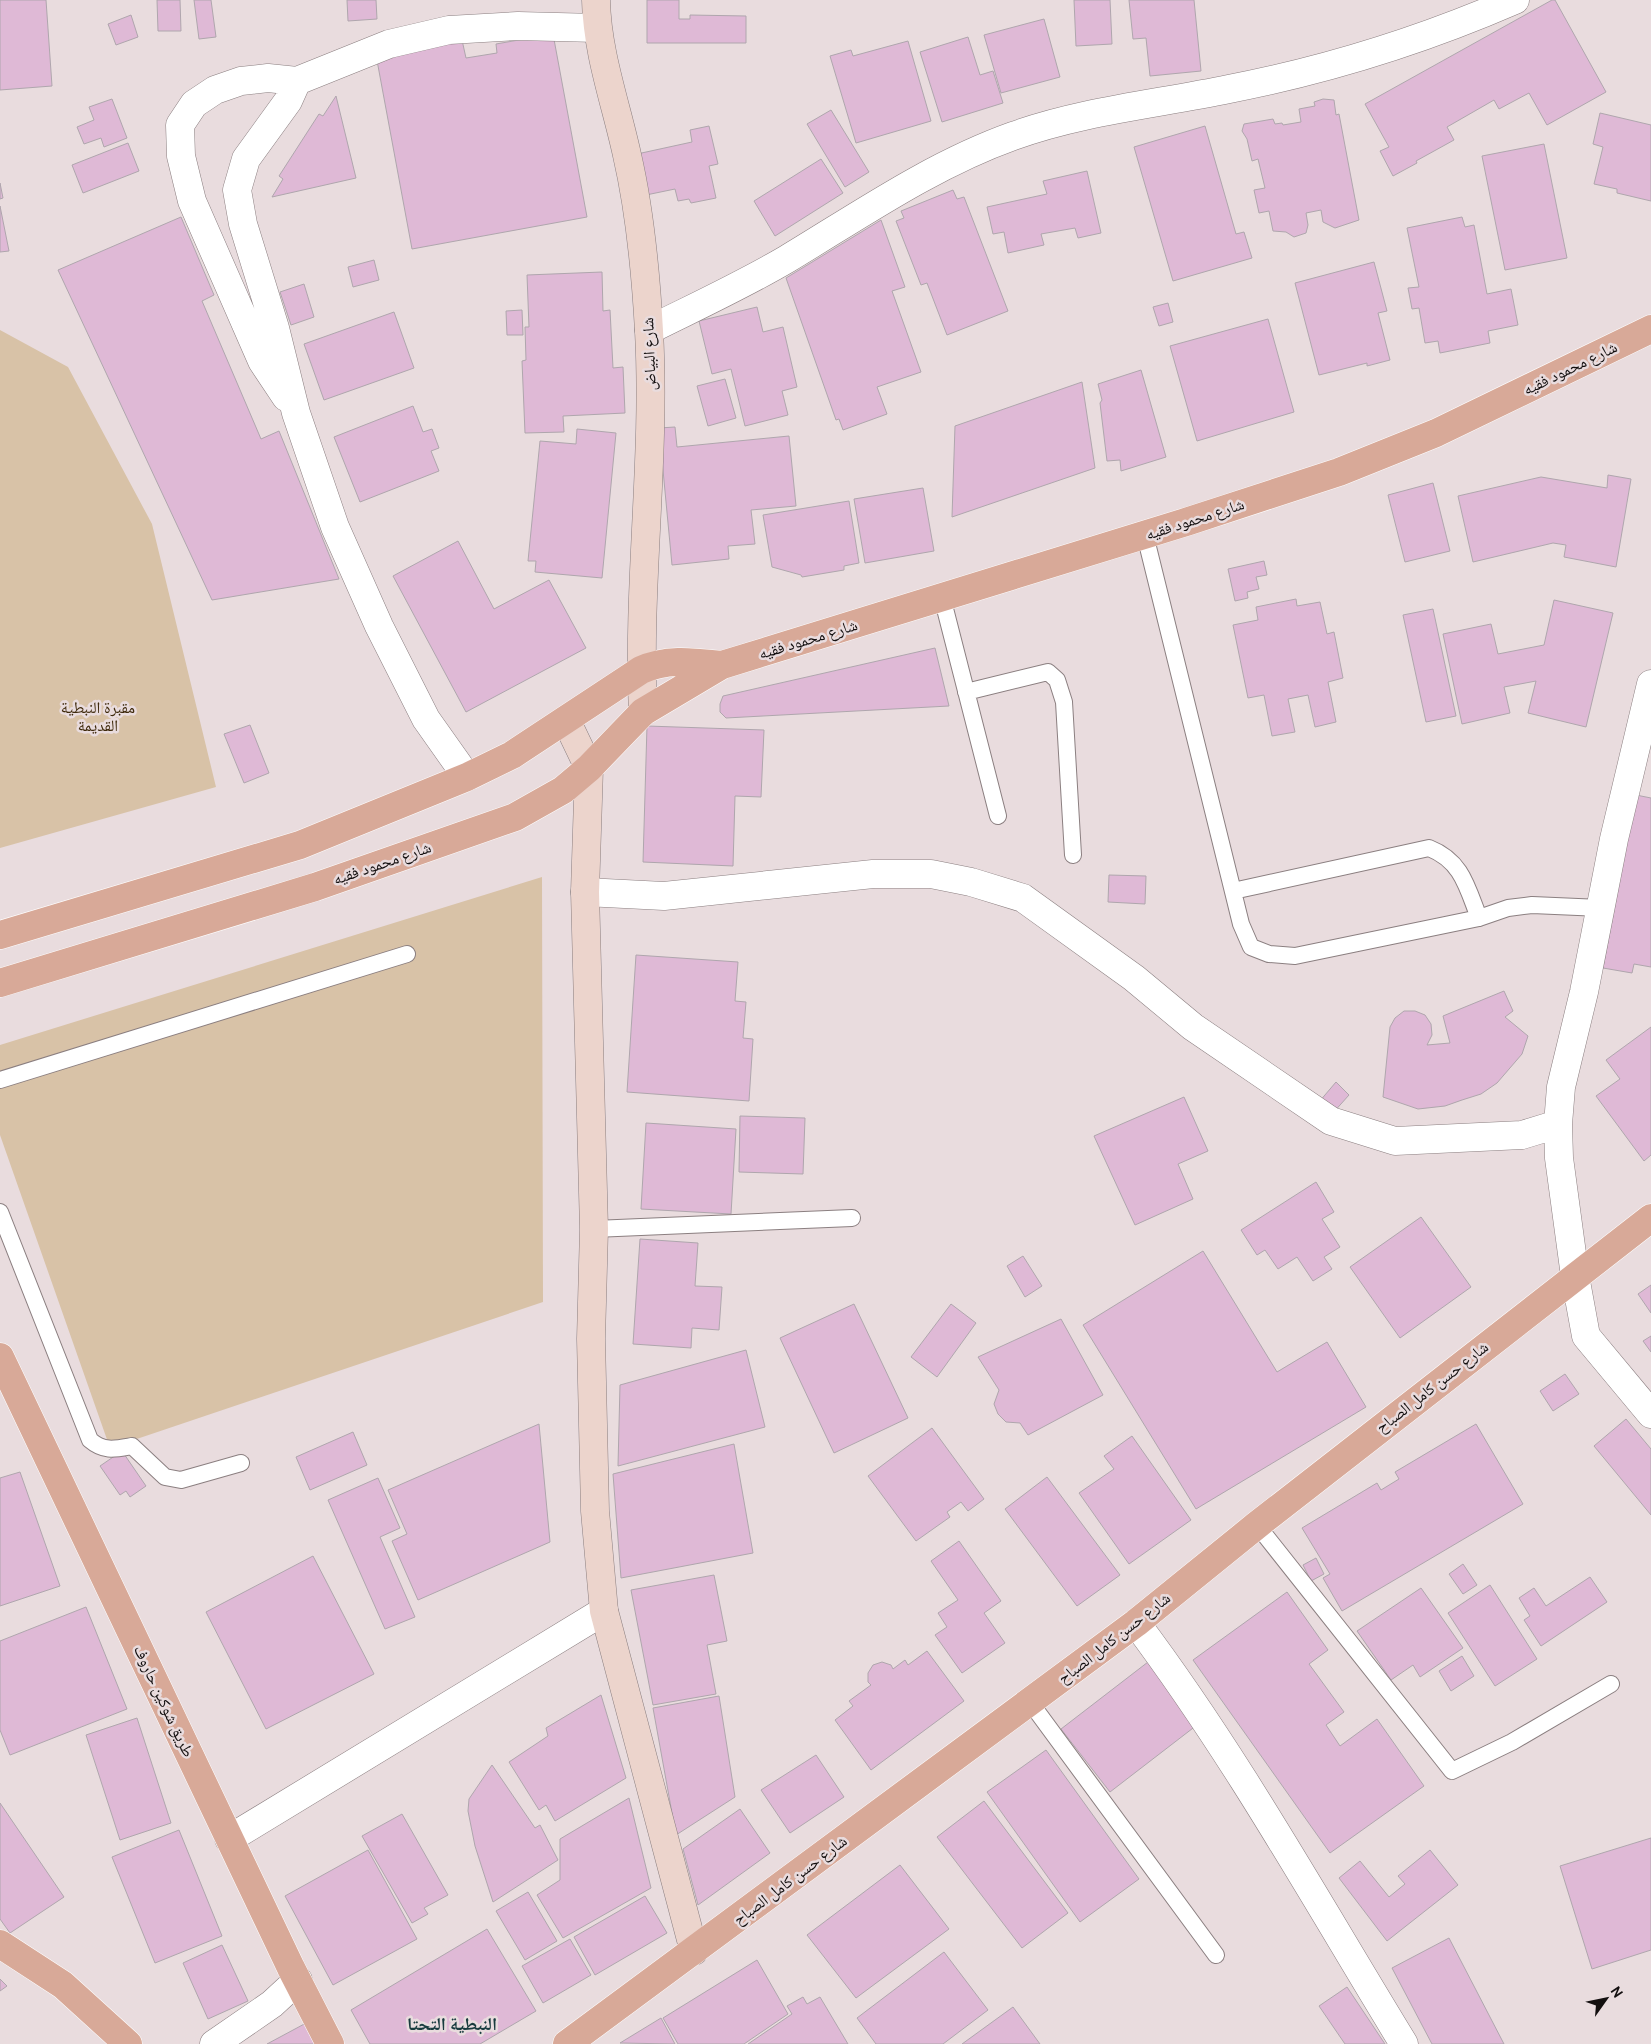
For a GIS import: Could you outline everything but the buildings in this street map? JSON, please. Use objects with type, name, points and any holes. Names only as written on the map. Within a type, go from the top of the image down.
[{"type":"main road","name":"شارع البياض","points":[[596,0],[597,28],[628,157],[649,330],[651,420],[641,670],[643,712]]},
{"type":"main road","name":"شارع محمود فقيه","points":[[0,983],[315,887],[515,817],[563,790],[589,768],[643,712],[722,665],[1145,535],[1339,472],[1436,433],[1651,329]]},
{"type":"main road","name":"شارع محمود فقيه","points":[[0,935],[300,845],[467,777],[512,755],[641,670],[657,662],[722,665]]},
{"type":"main road","points":[[566,720],[589,768],[585,892],[594,1229],[591,1339],[595,1511],[604,1611],[694,1951]]},
{"type":"main road","name":"شارع حسن كامل الصباح","points":[[566,2044],[1136,1623],[1257,1525],[1651,1218]]},
{"type":"main road","name":"طريق شوكين حاروف","points":[[0,1357],[229,1839],[330,2044]]},
{"type":"main road","points":[[0,1944],[63,1984],[128,2044]]},
{"type":"street","points":[[649,330],[783,261],[938,168],[993,143],[1078,117],[1231,89],[1311,70],[1408,42],[1515,0]]},
{"type":"street","points":[[296,412],[262,361],[192,201],[181,156],[180,125],[194,104],[215,90],[241,81],[268,78],[297,81],[389,44],[449,30],[518,26],[597,28]]},
{"type":"street","points":[[297,81],[288,101],[246,159],[237,190],[243,224],[275,328],[296,412],[334,527],[379,626],[426,719],[467,777]]},
{"type":"street","points":[[1651,684],[1614,839],[1584,992],[1561,1087],[1558,1124],[1559,1158],[1575,1276],[1586,1336],[1651,1414]]},
{"type":"street","points":[[585,892],[664,896],[873,874],[931,874],[971,882],[1024,898],[1134,978],[1193,1028],[1331,1121],[1395,1141],[1522,1135],[1558,1124]]},
{"type":"street","points":[[229,1839],[604,1611]]},
{"type":"street","points":[[1136,1623],[1177,1678],[1237,1767],[1404,2044]]},
{"type":"street","points":[[214,2044],[272,2004],[298,1980]]},
{"type":"lane","points":[[1145,535],[1232,891],[1241,924],[1251,947],[1269,954],[1295,956],[1479,918],[1508,908],[1532,905],[1601,908]]},
{"type":"lane","points":[[942,597],[998,816]]},
{"type":"lane","points":[[966,692],[1048,672],[1057,680],[1064,702],[1073,855]]},
{"type":"lane","points":[[1232,891],[1429,848],[1445,854],[1461,874],[1479,918]]},
{"type":"lane","points":[[0,1080],[407,954]]},
{"type":"lane","points":[[0,1212],[90,1440],[96,1446],[109,1450],[132,1446],[166,1477],[181,1480],[240,1463]]},
{"type":"lane","points":[[594,1229],[852,1218]]},
{"type":"lane","points":[[1257,1525],[1452,1771],[1512,1742],[1611,1684]]},
{"type":"lane","points":[[1030,1702],[1216,1955]]},
{"type":"green space","name":"مقبرة النبطية القديمة","points":[[0,330],[68,367],[152,524],[216,787],[0,848]]},
{"type":"green space","points":[[542,877],[543,1302],[110,1448],[0,1135],[0,1045]]},
{"type":"district","name":"النبطية التحتا","points":[[452,2024]]}]
